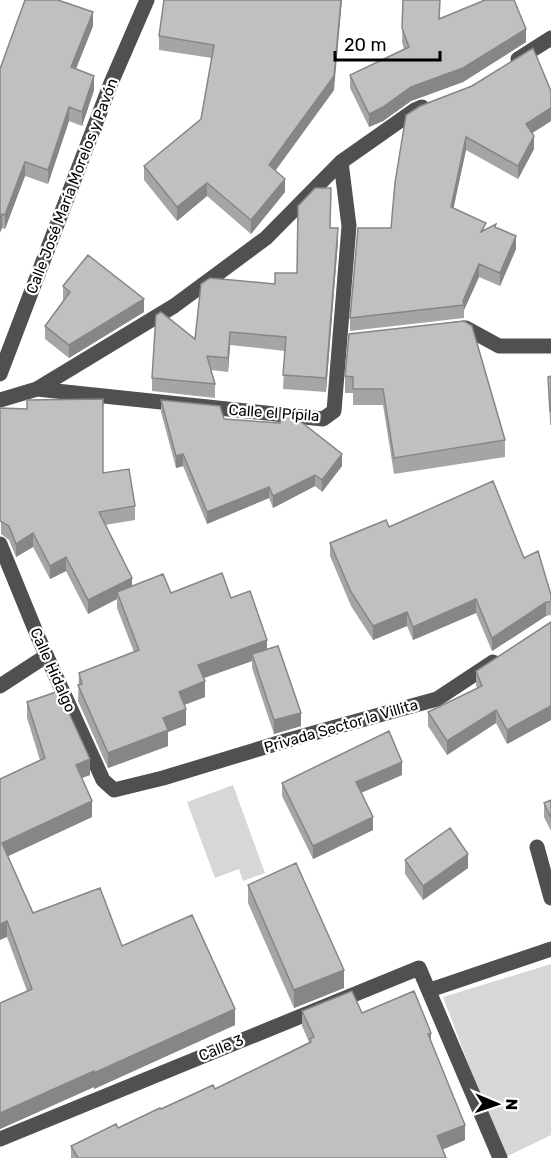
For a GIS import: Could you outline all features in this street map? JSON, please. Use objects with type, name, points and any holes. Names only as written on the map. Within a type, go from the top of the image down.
[{"type":"street","name":"Calle José María Morelos y Pavón","points":[[0,374],[111,83],[147,0]]},
{"type":"street","points":[[504,68],[551,38]]},
{"type":"street","points":[[37,389],[174,306],[266,238],[341,162],[415,110],[436,102]]},
{"type":"street","name":"Calle el Pípila","points":[[0,400],[37,389],[323,419],[334,411],[349,226],[341,162]]},
{"type":"street","points":[[444,331],[466,328],[499,346],[551,346]]},
{"type":"street","points":[[340,342],[360,340]]},
{"type":"street","name":"Calle Hidalgo","points":[[0,544],[46,656],[103,780],[114,790]]},
{"type":"street","name":"Privada Sector la Villita","points":[[114,790],[437,699],[504,655]]},
{"type":"street","points":[[0,686],[46,656]]},
{"type":"street","points":[[537,847],[551,898]]},
{"type":"street","points":[[430,990],[551,949]]},
{"type":"street","name":"Calle 3","points":[[0,1139],[419,968],[500,1158]]},
{"type":"shaded area","points":[[233,785],[265,873],[243,881],[239,869],[215,878],[187,802]]},
{"type":"shaded area","points":[[551,964],[551,1135],[504,1158],[443,997]]},
{"type":"building","points":[[25,0],[58,0],[93,12],[71,67],[94,76],[82,112],[69,107],[48,170],[25,162],[5,215],[2,214],[0,219],[0,69]]},
{"type":"building","points":[[164,0],[341,0],[334,76],[269,165],[285,179],[251,220],[207,183],[177,207],[144,166],[201,119],[214,45],[159,36]]},
{"type":"building","points":[[403,0],[440,0],[439,19],[485,0],[514,0],[526,29],[463,68],[411,87],[369,114],[350,75],[409,47],[402,28]]},
{"type":"building","points":[[533,48],[551,91],[551,108],[526,124],[534,136],[518,166],[466,137],[451,207],[486,223],[481,232],[496,224],[495,227],[516,236],[500,273],[479,264],[463,301],[464,305],[350,318],[358,228],[391,228],[395,183],[406,115],[420,106],[472,86]]},
{"type":"building","points":[[315,188],[331,188],[330,228],[338,228],[326,378],[283,375],[286,337],[230,332],[228,358],[207,356],[215,384],[152,378],[156,315],[161,312],[195,339],[201,284],[210,278],[275,284],[275,273],[297,273],[298,206]]},
{"type":"building","points":[[88,255],[144,299],[69,345],[45,326],[70,292],[63,286]]},
{"type":"building","points":[[464,321],[472,326],[505,440],[394,458],[383,389],[353,389],[353,377],[345,376],[349,334]]},
{"type":"building","points":[[551,376],[551,411],[550,411],[548,377]]},
{"type":"building","points":[[103,399],[103,473],[129,469],[135,506],[99,512],[132,578],[88,600],[66,557],[50,566],[33,533],[16,544],[9,526],[0,521],[0,408],[27,409],[27,400]]},
{"type":"building","points":[[161,400],[220,406],[224,419],[280,423],[281,413],[291,414],[342,454],[322,480],[315,475],[273,496],[269,487],[207,512],[183,454],[176,456]]},
{"type":"building","points":[[493,481],[524,558],[538,551],[551,602],[546,602],[492,638],[476,599],[413,627],[407,612],[373,626],[351,592],[330,543],[386,520],[389,527]]},
{"type":"building","points":[[222,573],[231,598],[250,591],[267,640],[198,665],[205,681],[179,692],[186,709],[163,718],[168,730],[108,753],[78,685],[82,684],[79,673],[139,650],[117,592],[163,574],[171,593]]},
{"type":"building","points":[[551,622],[551,706],[507,730],[496,710],[447,741],[428,712],[482,686],[476,671]]},
{"type":"building","points":[[278,646],[301,713],[274,720],[252,654]]},
{"type":"building","points":[[59,691],[90,759],[76,765],[92,801],[2,843],[33,913],[100,888],[122,946],[192,915],[235,1009],[0,1113],[0,1003],[32,989],[7,921],[0,924],[0,779],[45,758],[27,702]]},
{"type":"building","points":[[389,731],[402,762],[356,782],[373,817],[313,846],[282,783]]},
{"type":"building","points":[[551,800],[551,818],[544,803]]},
{"type":"building","points":[[450,828],[468,854],[423,886],[405,860]]},
{"type":"building","points":[[296,863],[344,970],[294,990],[248,885]]},
{"type":"building","points":[[352,991],[362,1013],[414,991],[431,1033],[428,1034],[465,1125],[437,1136],[446,1158],[78,1158],[71,1146],[116,1124],[118,1128],[213,1085],[215,1089],[311,1042],[310,1039],[314,1037],[302,1011]]}]
